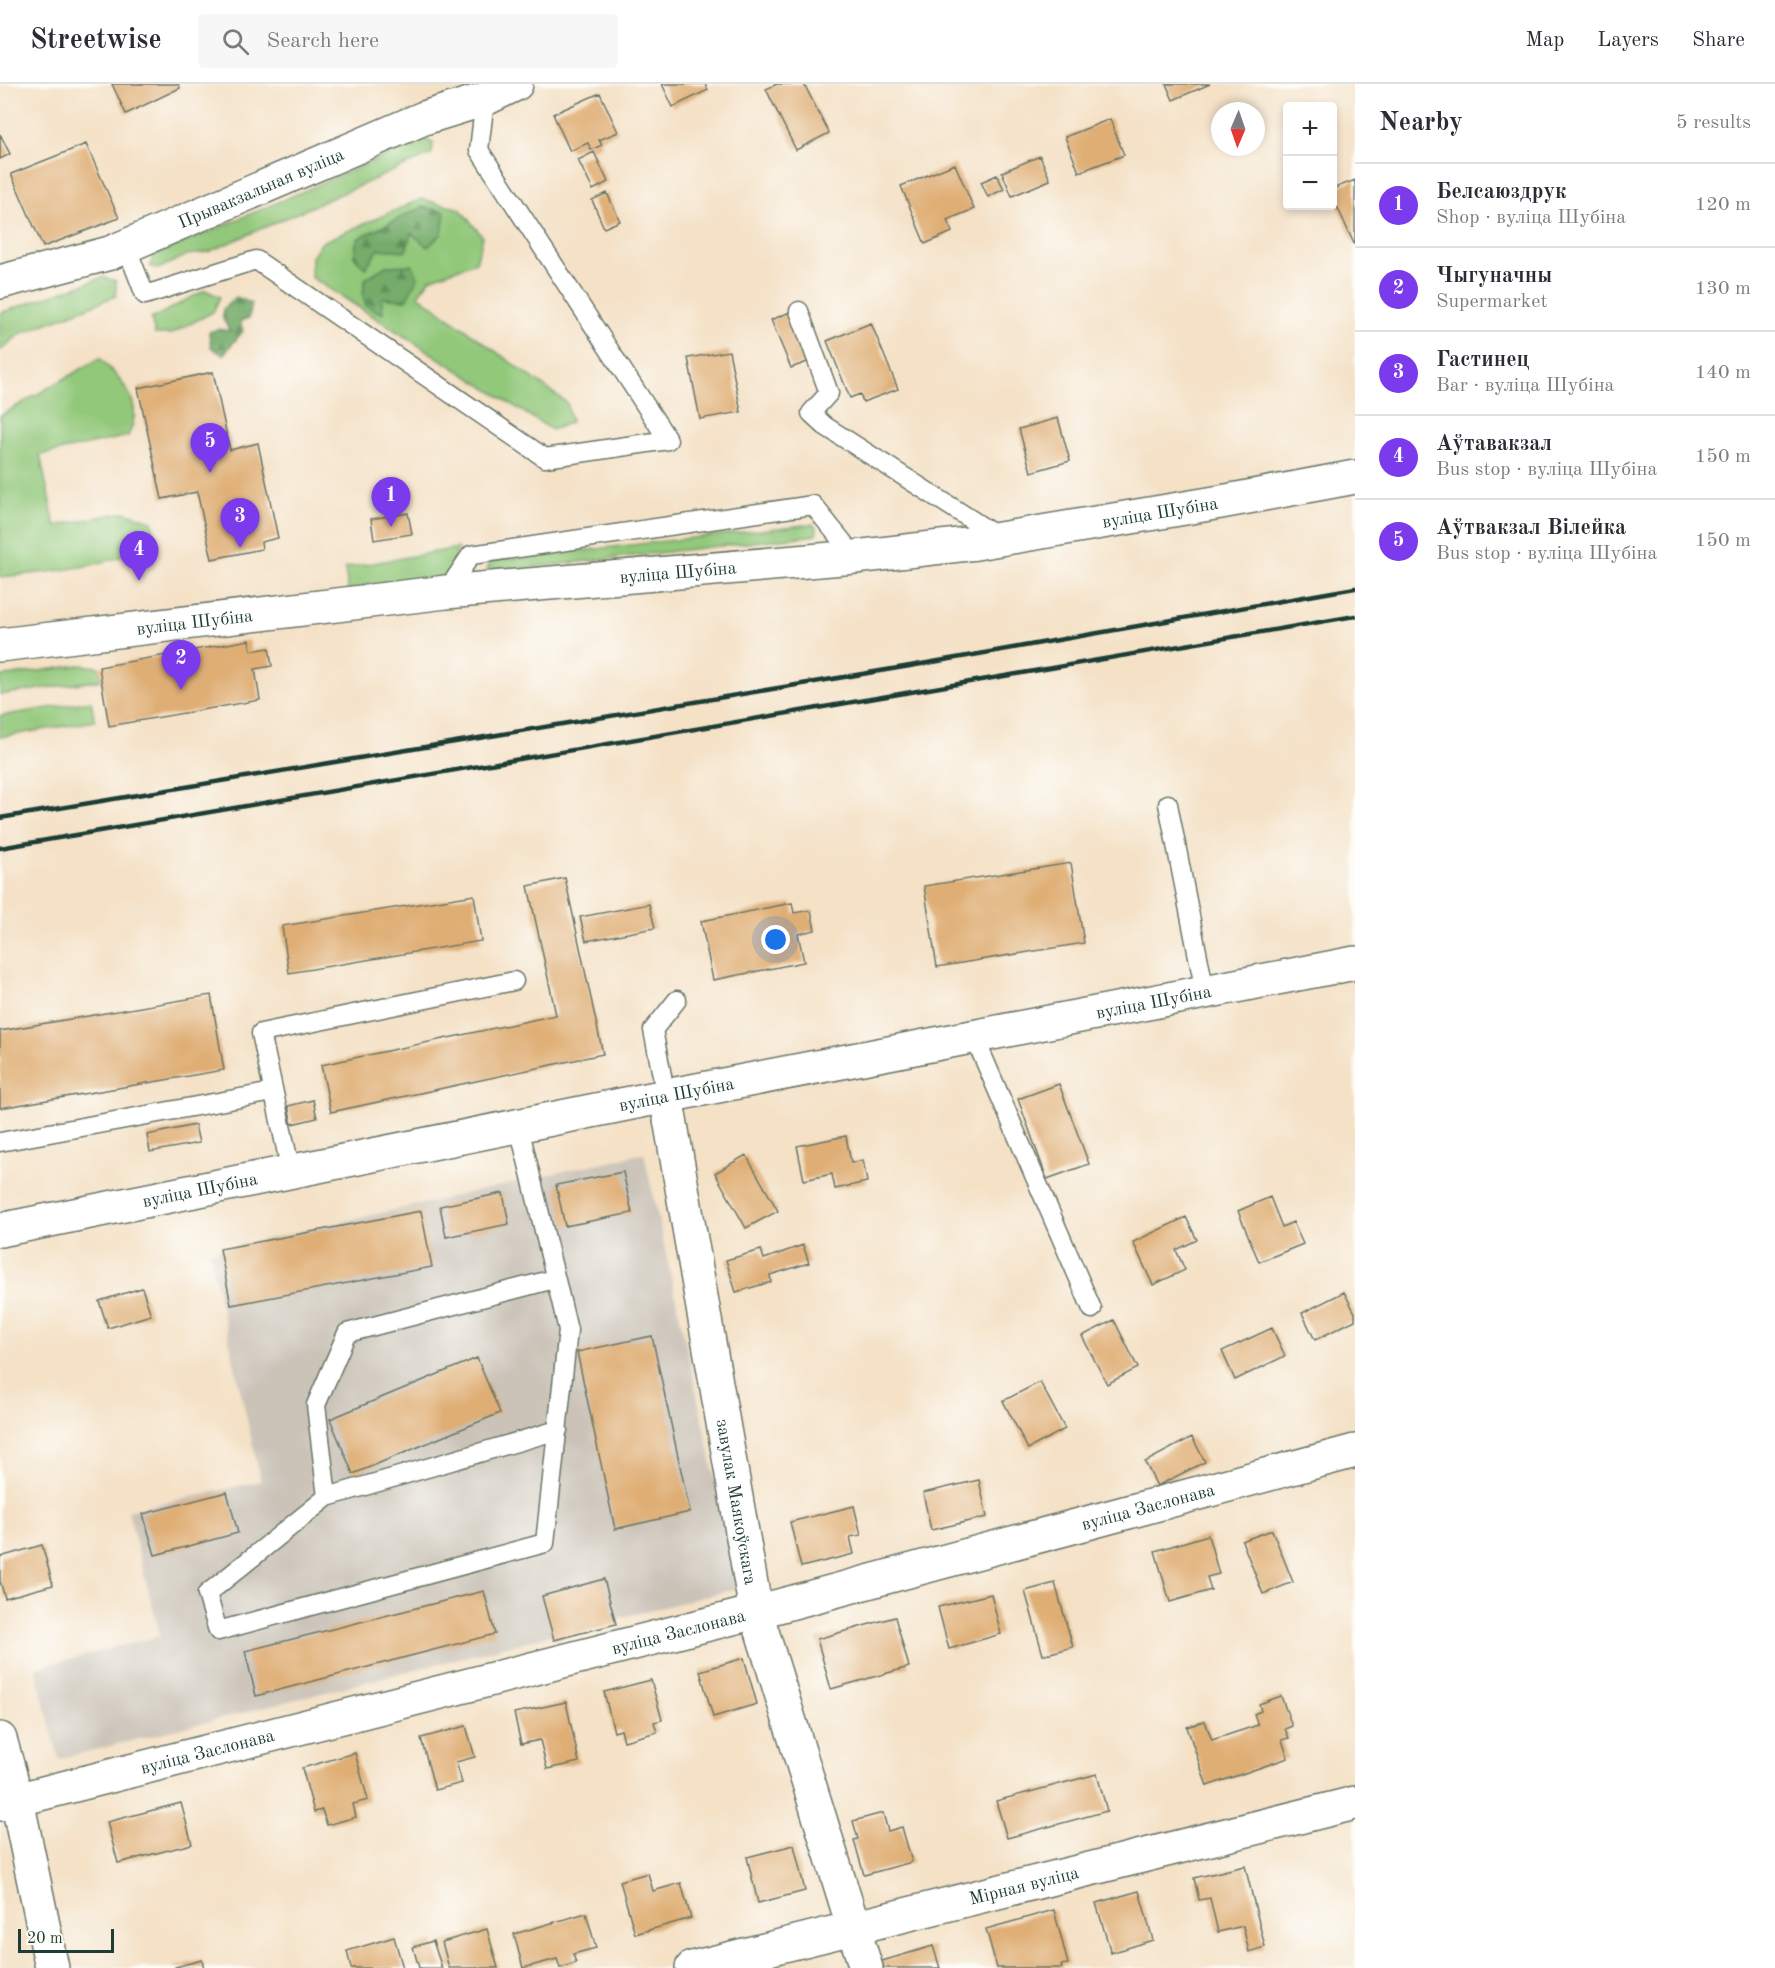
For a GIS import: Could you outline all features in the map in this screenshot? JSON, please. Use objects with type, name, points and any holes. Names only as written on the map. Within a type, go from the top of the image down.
[{"type":"street","name":"Прывакзальная вуліца","points":[[0,282],[110,253],[424,118],[485,99],[516,84]]},
{"type":"street","name":"вуліца Шубіна","points":[[0,645],[446,592],[855,557],[1001,539],[1355,477]]},
{"type":"street","name":"вуліца Шубіна","points":[[0,1230],[666,1096],[1355,963]]},
{"type":"street","name":"завулак Маякоўскага","points":[[666,1096],[756,1612],[866,1968]]},
{"type":"street","name":"вуліца Заслонава","points":[[8,1802],[756,1612],[1355,1451]]},
{"type":"street","points":[[0,1739],[8,1802],[52,1968]]},
{"type":"street","name":"Мірная вуліца","points":[[692,1968],[1355,1803]]},
{"type":"lane","points":[[126,246],[145,295],[256,260],[545,458],[668,440],[479,150],[485,99]]},
{"type":"lane","points":[[799,311],[829,393],[812,413],[825,426],[1001,539]]},
{"type":"lane","points":[[446,592],[471,555],[813,505],[855,557]]},
{"type":"lane","points":[[1168,804],[1205,992]]},
{"type":"lane","points":[[291,1172],[261,1033],[514,981]]},
{"type":"lane","points":[[666,1096],[652,1030],[677,1000]]},
{"type":"lane","points":[[974,1036],[1092,1309]]},
{"type":"lane","points":[[0,1142],[273,1092]]},
{"type":"lane","points":[[519,1127],[554,1279],[568,1329],[558,1430],[545,1543],[218,1631],[207,1594],[327,1497],[558,1430]]},
{"type":"lane","points":[[327,1497],[316,1405],[346,1332],[554,1279]]},
{"type":"shaded area","points":[[644,1153],[739,1588],[59,1759],[35,1668],[160,1636],[128,1511],[261,1481],[209,1252]]},
{"type":"green space","points":[[424,139],[433,143],[432,154],[208,252],[187,255],[158,269],[150,266],[153,256]]},
{"type":"green space","points":[[421,199],[460,209],[483,237],[476,262],[430,279],[418,295],[567,403],[571,422],[552,430],[311,277],[312,257],[322,242]]},
{"type":"green space","points":[[422,207],[445,211],[442,234],[428,247],[411,233],[406,251],[379,249],[365,268],[354,256],[357,239]]},
{"type":"green space","points":[[412,265],[418,277],[406,300],[382,298],[383,314],[366,306],[363,295],[365,279],[386,266]]},
{"type":"green space","points":[[104,277],[116,281],[116,296],[20,334],[0,351],[0,313]]},
{"type":"green space","points":[[205,290],[220,297],[213,312],[171,334],[155,334],[151,319]]},
{"type":"green space","points":[[236,297],[251,303],[249,318],[240,321],[243,331],[223,355],[211,347],[209,332],[218,329],[230,331],[223,319],[223,309]]},
{"type":"green space","points":[[100,358],[129,393],[133,403],[133,424],[128,436],[40,455],[55,526],[125,512],[152,521],[156,539],[139,549],[101,563],[0,577],[0,416]]},
{"type":"green space","points":[[813,524],[817,529],[816,535],[493,572],[487,570],[491,561]]},
{"type":"green space","points":[[458,548],[448,576],[348,591],[345,568]]},
{"type":"green space","points":[[79,665],[99,667],[101,680],[0,695],[0,677]]},
{"type":"green space","points":[[91,701],[95,721],[0,737],[0,716]]},
{"type":"building","points":[[112,84],[178,84],[180,88],[126,114]]},
{"type":"building","points":[[662,84],[705,84],[708,90],[673,107]]},
{"type":"building","points":[[777,84],[804,84],[829,133],[796,150],[766,89]]},
{"type":"building","points":[[1166,84],[1210,84],[1173,100]]},
{"type":"building","points":[[600,93],[618,132],[599,140],[602,145],[591,150],[588,143],[570,151],[553,114]]},
{"type":"building","points":[[1110,119],[1124,155],[1079,172],[1065,137]]},
{"type":"building","points":[[0,134],[10,154],[0,159]]},
{"type":"building","points":[[86,144],[119,218],[43,247],[11,174]]},
{"type":"building","points":[[594,152],[608,182],[593,190],[578,160]]},
{"type":"building","points":[[1040,156],[1050,180],[1012,196],[1002,172]]},
{"type":"building","points":[[955,164],[974,209],[947,220],[952,232],[925,244],[901,186]]},
{"type":"building","points":[[997,175],[1004,189],[988,197],[981,182]]},
{"type":"building","points":[[1355,180],[1355,246],[1337,206],[1337,187]]},
{"type":"building","points":[[607,193],[620,221],[604,228],[592,200]]},
{"type":"building","points":[[790,312],[810,361],[791,368],[771,320]]},
{"type":"building","points":[[871,323],[898,389],[863,402],[860,394],[850,398],[827,341]]},
{"type":"building","points":[[729,351],[741,412],[700,419],[688,358]]},
{"type":"building","points":[[213,372],[230,450],[258,443],[278,538],[261,542],[262,549],[212,559],[197,492],[162,499],[138,388]]},
{"type":"building","points":[[1058,418],[1070,461],[1031,472],[1019,429]]},
{"type":"building","points":[[408,513],[412,534],[374,540],[371,519]]},
{"type":"building","points":[[249,640],[251,651],[269,648],[272,666],[255,669],[260,700],[109,726],[99,667]]},
{"type":"building","points":[[1071,863],[1084,943],[937,967],[924,886]]},
{"type":"building","points":[[565,878],[603,1054],[331,1112],[321,1065],[556,1015],[528,886]]},
{"type":"building","points":[[474,895],[481,941],[289,973],[282,926]]},
{"type":"building","points":[[792,903],[794,913],[811,910],[815,930],[798,934],[804,962],[713,980],[701,921]]},
{"type":"building","points":[[649,904],[655,928],[586,941],[580,917]]},
{"type":"building","points":[[211,995],[224,1070],[0,1108],[0,1031]]},
{"type":"building","points":[[1059,1084],[1089,1164],[1047,1179],[1018,1099]]},
{"type":"building","points":[[313,1100],[317,1118],[292,1124],[288,1106]]},
{"type":"building","points":[[195,1125],[199,1143],[150,1152],[147,1135]]},
{"type":"building","points":[[846,1136],[851,1163],[863,1160],[867,1182],[835,1189],[832,1174],[804,1180],[797,1146]]},
{"type":"building","points":[[746,1155],[778,1211],[746,1228],[715,1173]]},
{"type":"building","points":[[623,1172],[632,1213],[565,1226],[556,1185]]},
{"type":"building","points":[[503,1193],[509,1224],[446,1237],[440,1206]]},
{"type":"building","points":[[1270,1197],[1282,1227],[1293,1222],[1303,1244],[1259,1262],[1238,1211]]},
{"type":"building","points":[[421,1211],[432,1267],[231,1305],[220,1249]]},
{"type":"building","points":[[1186,1217],[1197,1240],[1176,1250],[1185,1270],[1153,1285],[1133,1242]]},
{"type":"building","points":[[803,1245],[809,1263],[770,1275],[771,1282],[736,1292],[726,1260],[761,1250],[764,1259]]},
{"type":"building","points":[[142,1288],[151,1315],[108,1328],[99,1301]]},
{"type":"building","points":[[1344,1292],[1355,1313],[1355,1320],[1315,1340],[1302,1313]]},
{"type":"building","points":[[1114,1320],[1138,1368],[1107,1384],[1082,1336]]},
{"type":"building","points":[[1272,1328],[1285,1356],[1235,1380],[1222,1351]]},
{"type":"building","points":[[652,1336],[690,1512],[615,1529],[577,1352]]},
{"type":"building","points":[[477,1358],[500,1413],[353,1474],[330,1419]]},
{"type":"building","points":[[1040,1382],[1065,1429],[1028,1449],[1003,1401]]},
{"type":"building","points":[[1192,1437],[1205,1462],[1157,1486],[1145,1462]]},
{"type":"building","points":[[979,1480],[987,1517],[931,1530],[923,1493]]},
{"type":"building","points":[[227,1492],[238,1533],[155,1555],[143,1514]]},
{"type":"building","points":[[854,1506],[861,1535],[850,1537],[854,1554],[801,1567],[790,1522]]},
{"type":"building","points":[[1272,1530],[1293,1582],[1263,1594],[1242,1541]]},
{"type":"building","points":[[1208,1535],[1219,1574],[1207,1577],[1211,1590],[1170,1602],[1155,1551]]},
{"type":"building","points":[[42,1545],[53,1585],[5,1598],[0,1581],[0,1557]]},
{"type":"building","points":[[604,1579],[616,1624],[554,1640],[542,1596]]},
{"type":"building","points":[[1055,1583],[1073,1647],[1043,1655],[1025,1591]]},
{"type":"building","points":[[484,1591],[495,1634],[256,1696],[245,1651]]},
{"type":"building","points":[[991,1594],[1001,1634],[949,1649],[938,1607]]},
{"type":"building","points":[[895,1617],[909,1667],[831,1689],[817,1639]]},
{"type":"building","points":[[744,1658],[757,1704],[713,1717],[700,1671]]},
{"type":"building","points":[[651,1680],[662,1720],[654,1722],[657,1732],[624,1741],[621,1730],[614,1732],[604,1692]]},
{"type":"building","points":[[1281,1696],[1292,1726],[1285,1729],[1289,1738],[1282,1740],[1288,1758],[1207,1786],[1187,1727],[1205,1721],[1212,1740],[1258,1725],[1254,1714],[1261,1711],[1259,1704]]},
{"type":"building","points":[[566,1702],[579,1762],[547,1769],[540,1740],[521,1744],[514,1713]]},
{"type":"building","points":[[466,1726],[475,1757],[456,1762],[462,1783],[435,1790],[421,1738]]},
{"type":"building","points":[[355,1753],[368,1800],[353,1804],[356,1817],[327,1825],[322,1810],[314,1812],[302,1768]]},
{"type":"building","points":[[1097,1774],[1107,1811],[1007,1838],[996,1801]]},
{"type":"building","points":[[181,1803],[192,1844],[118,1863],[107,1822]]},
{"type":"building","points":[[883,1813],[888,1831],[902,1827],[912,1862],[864,1875],[854,1840],[858,1839],[853,1821]]},
{"type":"building","points":[[794,1845],[805,1891],[758,1903],[747,1857]]},
{"type":"building","points":[[1245,1866],[1265,1947],[1249,1952],[1243,1926],[1218,1932],[1210,1898],[1199,1900],[1194,1878]]},
{"type":"building","points":[[648,1873],[653,1891],[681,1883],[691,1918],[635,1934],[620,1881]]},
{"type":"building","points":[[1139,1891],[1153,1940],[1111,1953],[1096,1903]]},
{"type":"building","points":[[1054,1910],[1068,1964],[1061,1965],[1062,1968],[997,1968],[986,1929]]},
{"type":"building","points":[[586,1913],[596,1948],[573,1954],[576,1963],[560,1968],[557,1959],[523,1968],[514,1934]]},
{"type":"building","points":[[487,1929],[498,1968],[449,1968],[442,1942]]},
{"type":"building","points":[[394,1937],[403,1968],[351,1968],[347,1951]]},
{"type":"building","points":[[433,1941],[442,1968],[419,1968],[413,1947]]},
{"type":"building","points":[[933,1946],[940,1968],[884,1968],[882,1961]]},
{"type":"building","points":[[202,1960],[204,1968],[175,1968],[175,1967]]},
{"type":"railway","points":[[0,818],[910,666],[1355,588]]},
{"type":"railway","points":[[0,848],[1355,616]]},
{"type":"place","name":"Аўтвакзал Вілейка","points":[[210,473]]},
{"type":"place","name":"Белсаюздрук","points":[[391,527]]},
{"type":"place","name":"Гастинец","points":[[240,548]]},
{"type":"place","name":"Аўтавакзал","points":[[139,581]]},
{"type":"place","name":"Чыгуначны","points":[[181,690]]}]
